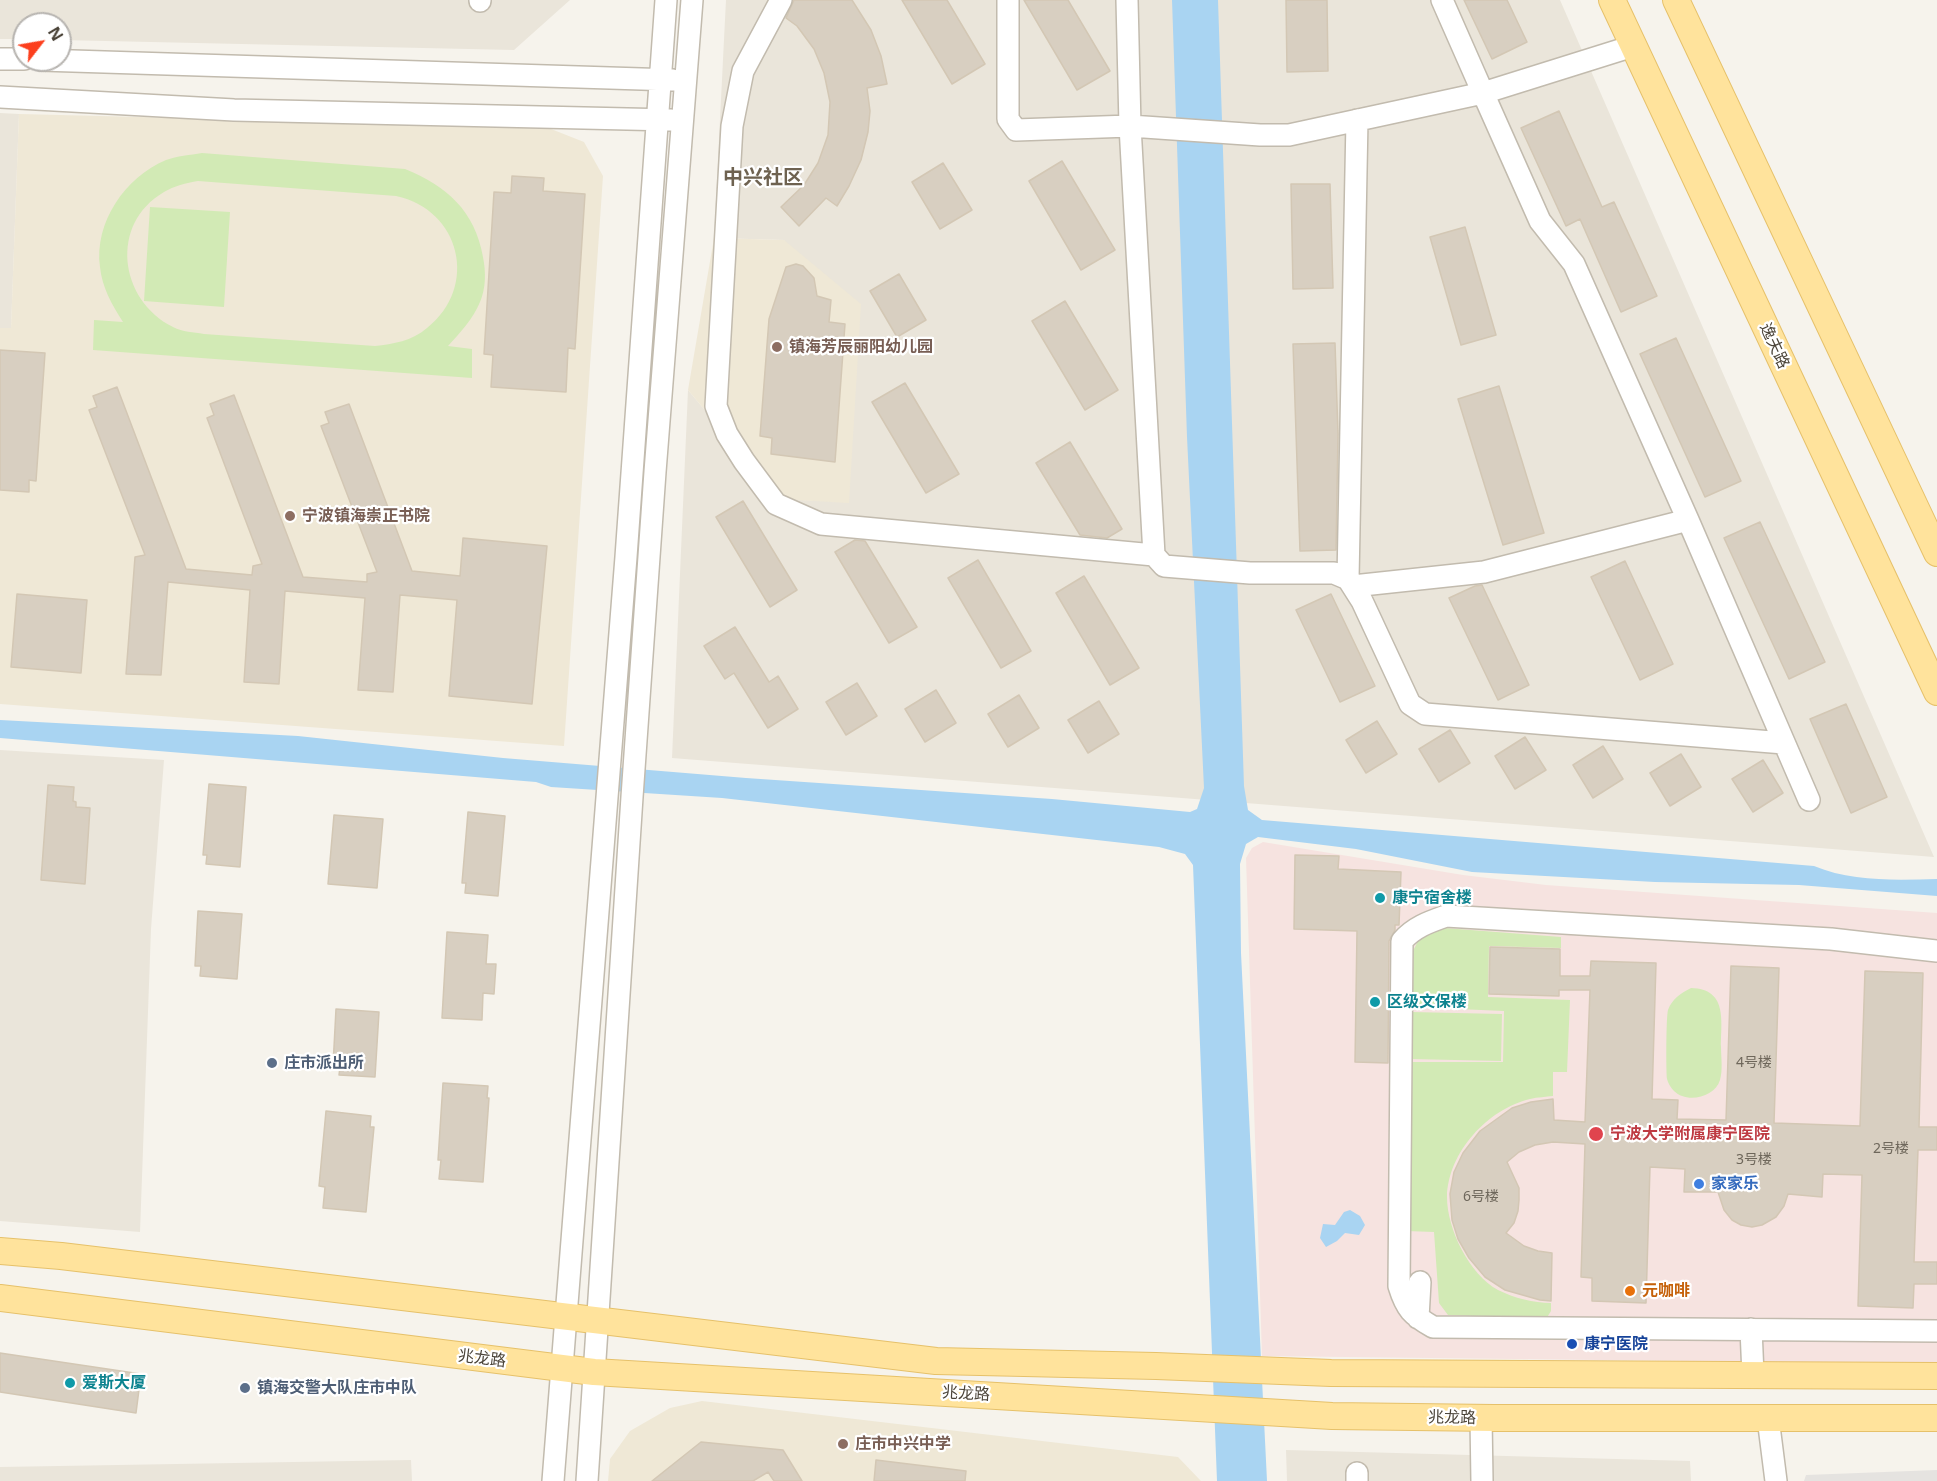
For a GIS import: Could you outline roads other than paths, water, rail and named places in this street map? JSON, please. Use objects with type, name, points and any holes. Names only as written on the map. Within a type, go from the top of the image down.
[{"type":"main road","name":"逸夫路","points":[[1612,0],[1937,692]]},
{"type":"main road","points":[[1676,0],[1937,553]]},
{"type":"main road","name":"兆龙路","points":[[0,1251],[84,1259],[936,1361],[1331,1373],[1753,1375]]},
{"type":"main road","name":"兆龙路","points":[[0,1298],[594,1372],[1332,1416],[1937,1418]]},
{"type":"main road","points":[[1753,1375],[1937,1376]]},
{"type":"street","points":[[553,1481],[608,795],[666,0]]},
{"type":"street","points":[[587,1481],[655,472],[692,0]]},
{"type":"street","points":[[781,0],[743,71],[732,126],[716,405],[727,434],[744,460],[776,504],[821,524],[1154,555]]},
{"type":"street","points":[[1008,0],[1008,120],[1016,130],[1130,126],[1289,135],[1483,93],[1633,46]]},
{"type":"street","points":[[1127,0],[1130,126],[1154,555],[1164,566],[1250,573],[1334,573],[1350,583],[1362,601],[1410,704],[1425,714],[1784,743]]},
{"type":"street","points":[[1442,0],[1540,221],[1574,264],[1809,800]]},
{"type":"street","points":[[72,61],[686,81]]},
{"type":"street","points":[[0,97],[234,110],[683,120]]},
{"type":"street","points":[[1350,583],[1357,120]]},
{"type":"street","points":[[1350,583],[1484,572],[1688,520]]},
{"type":"street","points":[[1937,951],[1831,939],[1446,916],[1409,933],[1402,941],[1399,1286],[1404,1304],[1418,1318],[1433,1327],[1937,1330]]},
{"type":"street","points":[[1418,1318],[1420,1282]]},
{"type":"street","points":[[1751,1329],[1753,1375]]},
{"type":"street","points":[[1480,1418],[1482,1481]]},
{"type":"street","points":[[1768,1418],[1776,1481]]},
{"type":"water","points":[[1172,0],[1218,0],[1244,786],[1248,810],[1262,820],[1814,866],[1843,875],[1874,879],[1937,879],[1937,896],[1799,885],[1655,882],[1472,872],[1356,849],[1258,837],[1246,844],[1240,864],[1241,953],[1267,1481],[1217,1481],[1193,865],[1185,854],[1159,847],[722,798],[551,787],[536,782],[0,738],[0,720],[298,736],[503,758],[746,778],[1052,799],[1190,812],[1197,809],[1204,788],[1187,437]]},
{"type":"water","points":[[1350,1210],[1360,1216],[1365,1225],[1359,1235],[1345,1233],[1326,1247],[1320,1238],[1323,1224],[1335,1225],[1344,1212]]},
{"type":"place","name":"镇海芳辰丽阳幼儿园","points":[[777,347]]},
{"type":"place","name":"宁波镇海崇正书院","points":[[290,516]]},
{"type":"place","name":"康宁宿舍楼","points":[[1380,898]]},
{"type":"place","name":"区级文保楼","points":[[1375,1002]]},
{"type":"place","name":"庄市派出所","points":[[272,1063]]},
{"type":"place","name":"宁波大学附属康宁医院","points":[[1596,1134]]},
{"type":"place","name":"家家乐","points":[[1699,1184]]},
{"type":"place","name":"元咖啡","points":[[1630,1291]]},
{"type":"place","name":"康宁医院","points":[[1572,1344]]},
{"type":"place","name":"爱斯大厦","points":[[70,1383]]},
{"type":"place","name":"镇海交警大队庄市中队","points":[[245,1388]]},
{"type":"place","name":"庄市中兴中学","points":[[843,1444]]},
{"type":"district","name":"中兴社区","points":[[763,178]]}]
